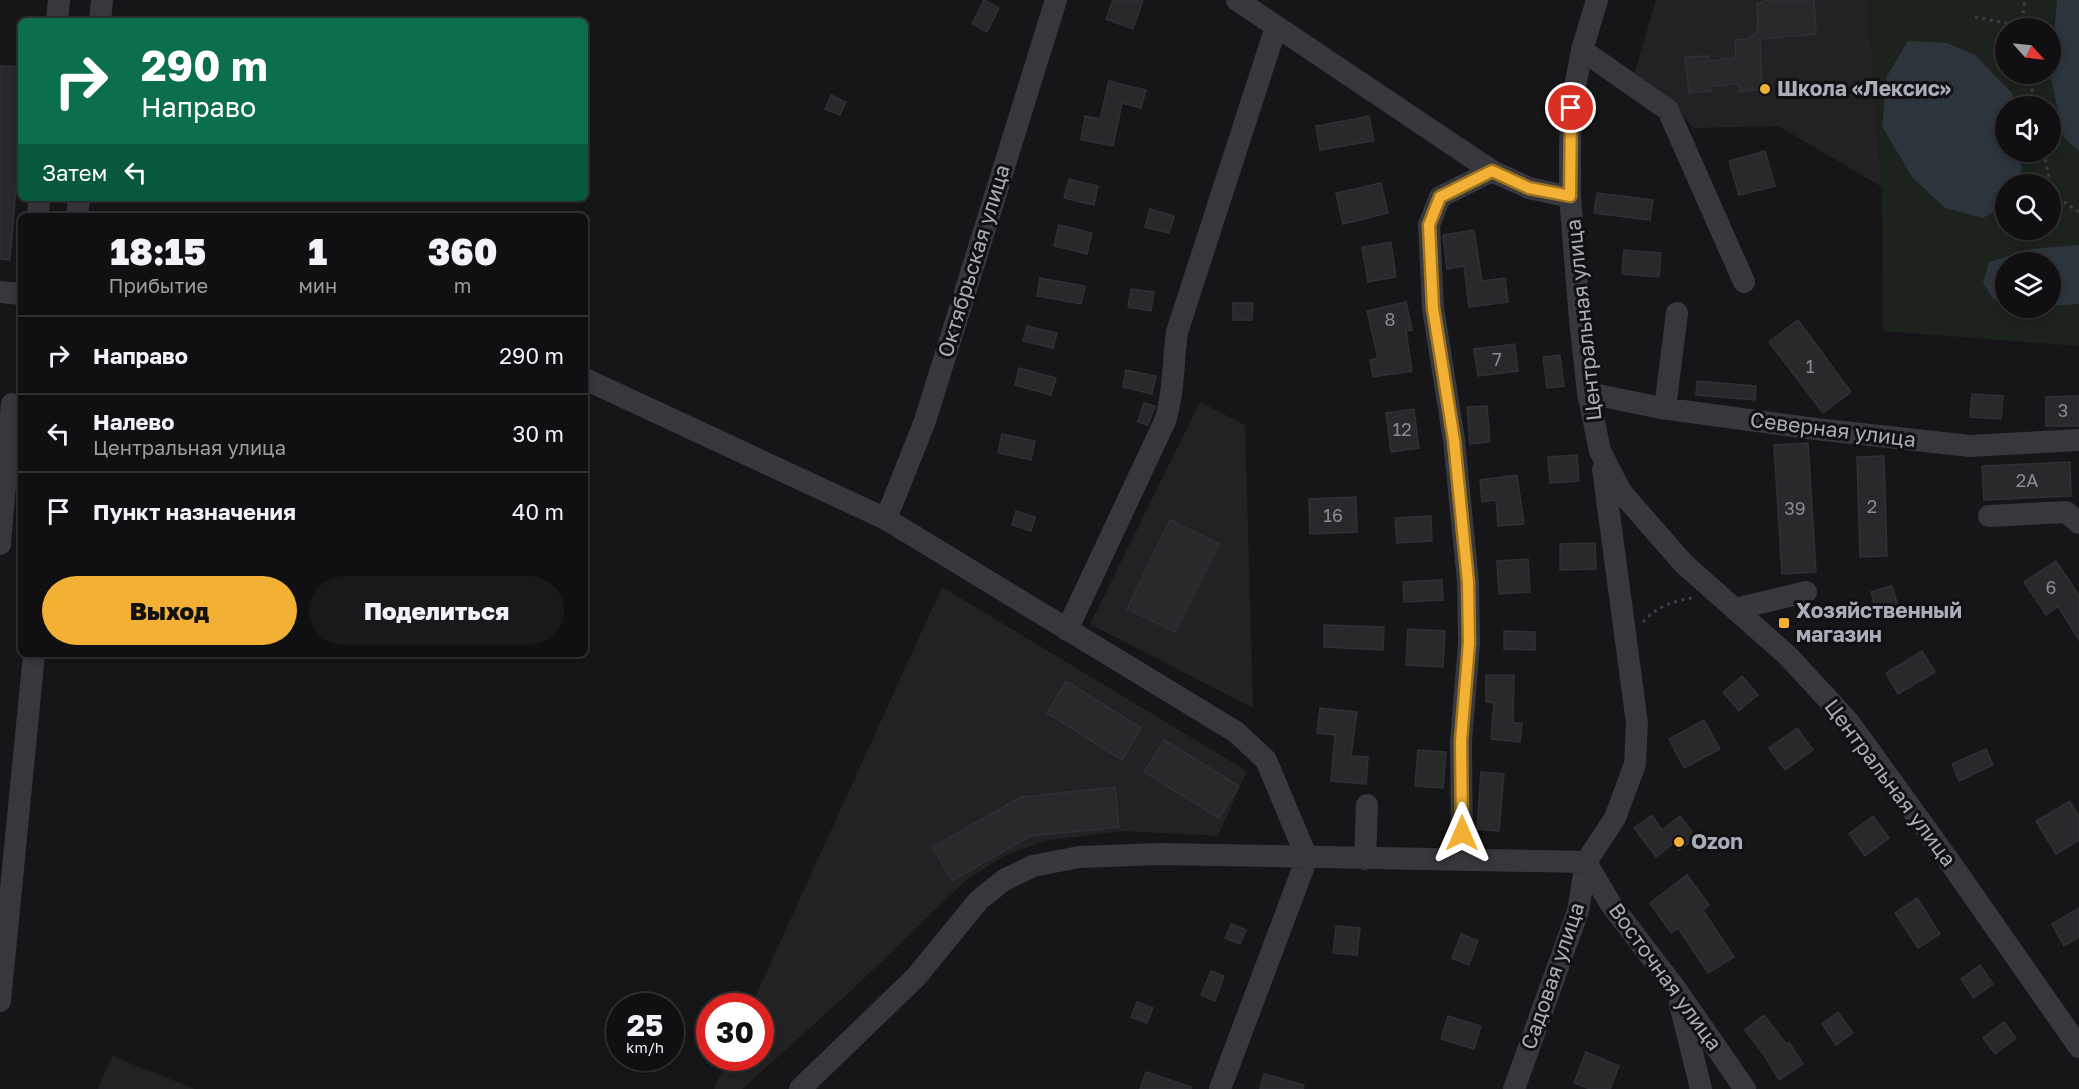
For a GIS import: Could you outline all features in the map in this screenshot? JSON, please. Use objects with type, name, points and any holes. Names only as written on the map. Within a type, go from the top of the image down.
[{"type":"street","points":[[57,18],[60,0]]},
{"type":"street","points":[[100,18],[102,0]]},
{"type":"street","name":"Октябрьская улица","points":[[886,519],[925,421],[1056,0]]},
{"type":"street","points":[[1237,0],[1492,171],[1529,188],[1570,196]]},
{"type":"street","name":"Центральная улица","points":[[1597,0],[1582,50],[1571,108],[1570,196],[1588,393],[1600,451],[1621,492],[1684,564],[1788,656],[1848,722],[1947,858],[2079,1047]]},
{"type":"street","points":[[1067,630],[1165,421],[1172,399],[1172,366],[1177,332],[1276,27]]},
{"type":"street","points":[[1582,50],[1607,72],[1668,110],[1744,282]]},
{"type":"street","points":[[1462,860],[1461,741],[1469,643],[1468,582],[1454,440],[1433,308],[1429,225],[1440,197],[1492,171]]},
{"type":"street","points":[[0,292],[18,294]]},
{"type":"street","points":[[1665,408],[1677,313]]},
{"type":"street","points":[[588,380],[886,519],[1236,732],[1266,760],[1307,858],[1220,1089]]},
{"type":"street","name":"Северная улица","points":[[1588,393],[1665,408],[1949,436],[1970,446],[2079,440]]},
{"type":"street","points":[[0,544],[11,403]]},
{"type":"street","points":[[800,1089],[916,977],[979,900],[1004,880],[1033,866],[1079,857],[1160,854],[1587,862],[1615,818],[1635,764],[1637,723],[1600,451]]},
{"type":"street","points":[[1989,516],[2066,512],[2079,523]]},
{"type":"street","points":[[1736,609],[1806,592]]},
{"type":"street","points":[[0,1001],[34,657]]},
{"type":"street","points":[[1365,859],[1367,805]]},
{"type":"street","name":"Восточная улица","points":[[1587,862],[1610,903],[1675,988],[1745,1089]]},
{"type":"street","name":"Садовая улица","points":[[1514,1089],[1578,911],[1587,862]]},
{"type":"street","points":[[1675,988],[1701,1089]]},
{"type":"path","points":[[2022,18],[2025,0]]},
{"type":"path","points":[[1975,17],[1995,21]]},
{"type":"path","points":[[2061,200],[2079,212]]},
{"type":"path","points":[[1642,622],[1650,614],[1674,601],[1697,598]]},
{"type":"shaded area","name":"Школа «Лексис»","points":[[1656,0],[1868,0],[1882,187],[1778,126],[1693,128],[1675,105],[1634,74]]},
{"type":"shaded area","points":[[1868,0],[2079,0],[2079,346],[1883,331],[1882,187]]},
{"type":"shaded area","points":[[2057,0],[2079,0],[2079,151],[2064,138],[2061,124],[2061,96],[2055,96],[2052,84],[2061,84],[2061,18],[2056,18]]},
{"type":"shaded area","points":[[1908,41],[1947,43],[1975,55],[1995,76],[1995,84],[2003,84],[2012,93],[2012,96],[1995,96],[1995,162],[2021,162],[2022,169],[2020,174],[1995,174],[1995,211],[1983,218],[1945,208],[1912,177],[1882,126],[1887,76]]},
{"type":"shaded area","points":[[2079,245],[2079,304],[2061,305],[2061,252],[2022,252]]},
{"type":"shaded area","points":[[1995,260],[1995,300],[1983,283],[1989,262]]},
{"type":"shaded area","points":[[1200,402],[1245,425],[1253,708],[1090,624]]},
{"type":"shaded area","points":[[942,587],[1247,771],[1218,836],[1126,831],[1050,840],[1005,855],[964,882],[853,989],[774,1060],[774,993],[757,993]]},
{"type":"shaded area","points":[[112,1056],[195,1089],[98,1089]]},
{"type":"shaded area","points":[[722,1071],[762,1071],[742,1089],[714,1089]]},
{"type":"building","points":[[984,0],[999,8],[987,32],[972,24]]},
{"type":"building","points":[[1113,0],[1143,0],[1133,29],[1106,19]]},
{"type":"building","points":[[1769,0],[1814,0],[1816,34],[1760,39],[1762,89],[1739,92],[1739,84],[1711,86],[1711,91],[1689,93],[1685,57],[1709,56],[1709,61],[1736,58],[1735,40],[1748,39],[1753,36],[1758,30],[1757,3]]},
{"type":"building","points":[[0,66],[18,67],[18,165],[10,260],[0,259]]},
{"type":"building","points":[[1109,81],[1146,90],[1141,108],[1122,103],[1113,146],[1081,140],[1085,116],[1100,119]]},
{"type":"building","points":[[831,95],[846,102],[840,115],[825,109]]},
{"type":"building","points":[[1369,116],[1374,141],[1320,150],[1316,126]]},
{"type":"building","points":[[1765,151],[1775,186],[1739,195],[1729,161]]},
{"type":"building","points":[[1069,179],[1098,186],[1094,205],[1064,198]]},
{"type":"building","points":[[1381,183],[1388,213],[1343,224],[1336,193]]},
{"type":"building","points":[[1597,193],[1653,200],[1650,220],[1594,213]]},
{"type":"building","points":[[1150,209],[1174,216],[1169,233],[1145,227]]},
{"type":"building","points":[[1059,225],[1092,233],[1087,254],[1054,246]]},
{"type":"building","points":[[1474,230],[1482,281],[1505,278],[1508,302],[1469,307],[1464,266],[1447,269],[1443,235]]},
{"type":"building","points":[[1391,242],[1396,277],[1368,282],[1362,247]]},
{"type":"building","points":[[1624,250],[1661,253],[1659,277],[1622,274]]},
{"type":"building","points":[[1040,278],[1085,286],[1081,304],[1037,296]]},
{"type":"building","points":[[1131,289],[1154,292],[1151,311],[1128,307]]},
{"type":"building","points":[[1406,302],[1412,330],[1406,331],[1412,371],[1373,377],[1370,360],[1378,358],[1367,311]]},
{"type":"building","points":[[1233,303],[1253,303],[1252,320],[1233,320]]},
{"type":"building","points":[[1798,320],[1851,392],[1823,413],[1769,342]]},
{"type":"building","points":[[1027,326],[1057,333],[1053,348],[1023,341]]},
{"type":"building","points":[[1515,344],[1518,371],[1478,376],[1474,349]]},
{"type":"building","points":[[1560,355],[1564,386],[1547,388],[1543,357]]},
{"type":"building","points":[[1019,368],[1056,378],[1051,395],[1015,385]]},
{"type":"building","points":[[1126,370],[1156,376],[1152,394],[1123,387]]},
{"type":"building","points":[[1697,381],[1756,386],[1755,400],[1696,395]]},
{"type":"building","points":[[1972,394],[2003,396],[2001,419],[1970,417]]},
{"type":"building","points":[[2079,396],[2079,426],[2046,426],[2046,397]]},
{"type":"building","points":[[1144,403],[1155,406],[1148,425],[1138,422]]},
{"type":"building","points":[[1487,406],[1490,442],[1470,444],[1467,407]]},
{"type":"building","points":[[1414,409],[1419,448],[1391,452],[1386,413]]},
{"type":"building","points":[[1002,434],[1035,441],[1031,460],[998,453]]},
{"type":"building","points":[[1808,443],[1816,572],[1782,574],[1774,445]]},
{"type":"building","points":[[1577,455],[1579,481],[1550,483],[1548,457]]},
{"type":"building","points":[[1884,456],[1887,556],[1860,557],[1857,457]]},
{"type":"building","points":[[2070,462],[2071,496],[1984,500],[1982,466]]},
{"type":"building","points":[[1517,475],[1524,524],[1498,526],[1496,500],[1482,502],[1480,480]]},
{"type":"building","points":[[1356,497],[1357,532],[1310,534],[1309,499]]},
{"type":"building","points":[[1016,511],[1035,517],[1031,531],[1012,525]]},
{"type":"building","points":[[1431,516],[1432,541],[1397,543],[1395,518]]},
{"type":"building","points":[[1170,520],[1219,544],[1175,632],[1127,609]]},
{"type":"building","points":[[1595,543],[1596,569],[1560,570],[1560,544]]},
{"type":"building","points":[[1528,559],[1530,592],[1499,594],[1497,561]]},
{"type":"building","points":[[2056,561],[2079,595],[2079,640],[2058,606],[2046,615],[2024,582]]},
{"type":"building","points":[[1442,580],[1443,600],[1404,602],[1403,582]]},
{"type":"building","points":[[1892,586],[1899,609],[1877,615],[1871,592]]},
{"type":"building","points":[[1324,625],[1384,627],[1383,650],[1324,647]]},
{"type":"building","points":[[1408,629],[1445,631],[1443,667],[1406,665]]},
{"type":"building","points":[[1504,631],[1535,632],[1535,650],[1504,649]]},
{"type":"building","points":[[1922,651],[1935,672],[1898,694],[1886,673]]},
{"type":"building","points":[[1486,675],[1514,675],[1513,723],[1522,723],[1520,742],[1491,739],[1494,703],[1486,702]]},
{"type":"building","points":[[1742,676],[1758,695],[1739,711],[1723,692]]},
{"type":"building","points":[[1066,681],[1141,728],[1122,760],[1047,713]]},
{"type":"building","points":[[1320,708],[1357,712],[1351,756],[1368,757],[1366,784],[1331,781],[1335,735],[1317,733]]},
{"type":"building","points":[[1704,720],[1720,749],[1684,768],[1669,739]]},
{"type":"building","points":[[1797,728],[1813,750],[1785,770],[1769,748]]},
{"type":"building","points":[[1164,740],[1239,786],[1219,818],[1144,772]]},
{"type":"building","points":[[1986,749],[1993,765],[1959,781],[1952,764]]},
{"type":"building","points":[[1418,750],[1446,752],[1443,788],[1415,786]]},
{"type":"building","points":[[1481,772],[1504,774],[1499,831],[1477,829]]},
{"type":"building","points":[[1115,787],[1119,827],[1030,836],[952,881],[933,847],[1021,797]]},
{"type":"building","points":[[2070,801],[2079,817],[2079,840],[2056,854],[2036,821]]},
{"type":"building","points":[[1652,815],[1662,830],[1680,816],[1696,837],[1679,850],[1674,843],[1656,857],[1634,828]]},
{"type":"building","points":[[1873,816],[1889,838],[1865,856],[1849,834]]},
{"type":"building","points":[[1687,875],[1709,905],[1703,910],[1734,957],[1708,973],[1678,928],[1671,933],[1650,903]]},
{"type":"building","points":[[1917,898],[1940,934],[1918,948],[1895,913]]},
{"type":"building","points":[[2079,908],[2079,937],[2064,946],[2052,924]]},
{"type":"building","points":[[1231,924],[1246,930],[1240,944],[1225,938]]},
{"type":"building","points":[[1336,926],[1360,928],[1357,955],[1333,953]]},
{"type":"building","points":[[1461,934],[1478,941],[1469,965],[1452,958]]},
{"type":"building","points":[[1980,965],[1993,984],[1974,998],[1961,979]]},
{"type":"building","points":[[1211,971],[1224,976],[1215,1001],[1201,995]]},
{"type":"building","points":[[1137,1002],[1153,1008],[1147,1023],[1131,1017]]},
{"type":"building","points":[[1838,1012],[1853,1033],[1836,1045],[1822,1024]]},
{"type":"building","points":[[1764,1015],[1786,1044],[1789,1042],[1803,1064],[1779,1080],[1745,1030]]},
{"type":"building","points":[[1448,1016],[1481,1026],[1474,1049],[1441,1039]]},
{"type":"building","points":[[2004,1022],[2016,1038],[1995,1054],[1983,1038]]},
{"type":"building","points":[[1586,1052],[1619,1066],[1610,1089],[1590,1089],[1574,1083]]},
{"type":"building","points":[[1146,1072],[1191,1087],[1191,1089],[1140,1089]]},
{"type":"building","points":[[1264,1074],[1304,1085],[1303,1089],[1260,1089]]},
{"type":"place","name":"Школа «Лексис»","points":[[1765,89]]},
{"type":"place","name":"Хозяйственный магазин","points":[[1784,623]]},
{"type":"place","name":"Ozon","points":[[1679,842]]},
{"type":"route","points":[[1462,833],[1461,741],[1469,643],[1468,582],[1454,440],[1433,308],[1429,225],[1440,197],[1492,171],[1529,188],[1570,196],[1571,108]]}]
